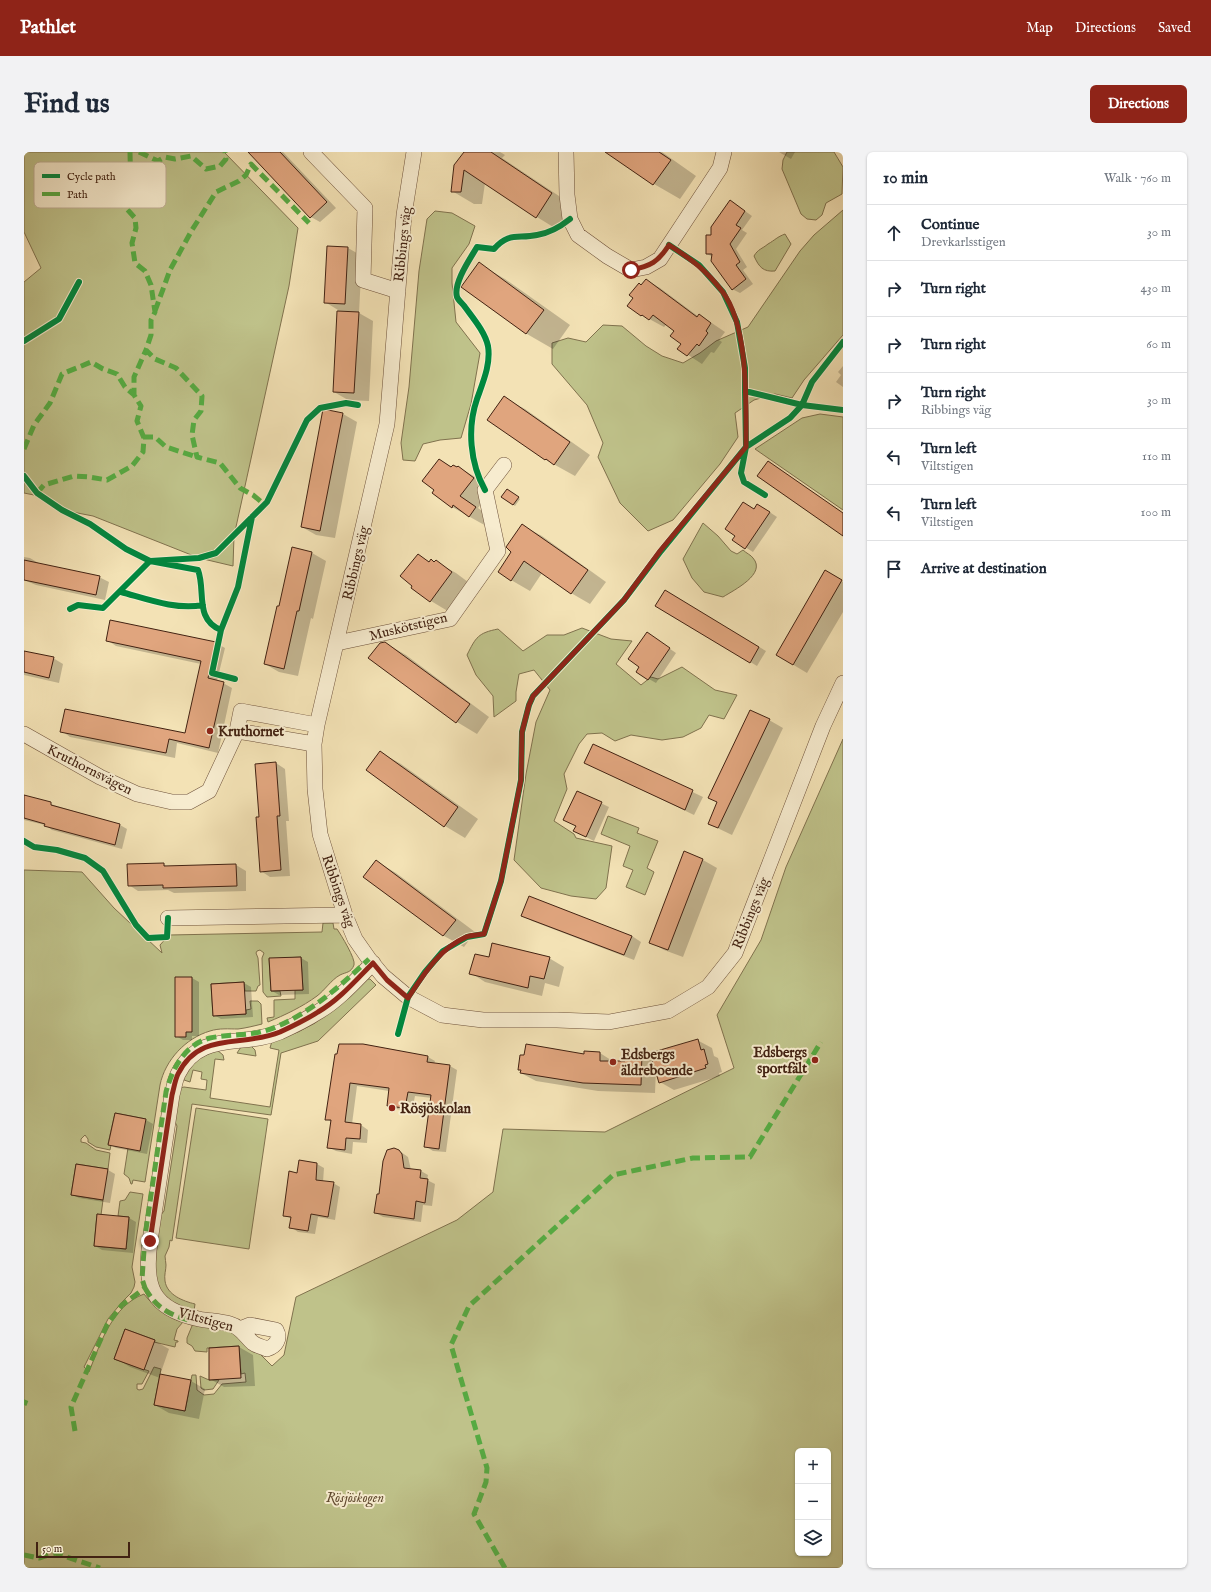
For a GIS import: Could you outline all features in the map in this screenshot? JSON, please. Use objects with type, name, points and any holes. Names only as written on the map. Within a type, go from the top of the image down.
[{"type":"street","points":[[311,152],[365,208],[363,280],[398,291]]},
{"type":"street","name":"Ribbings väg","points":[[414,152],[404,215],[387,424],[317,725],[314,744],[315,789],[320,834],[345,915],[355,939],[373,963],[387,980],[408,998],[442,1015],[483,1020],[609,1022],[668,1011],[708,987],[735,954],[823,726],[843,683]]},
{"type":"street","points":[[566,152],[566,195],[570,219],[578,235],[607,256],[631,270],[646,267],[660,259],[720,168],[724,152]]},
{"type":"street","name":"Muskötstigen","points":[[336,643],[450,619],[498,551],[485,490],[504,465]]},
{"type":"street","name":"Kruthornsvägen","points":[[24,734],[100,777],[137,794],[172,802],[189,802],[209,791],[237,731],[241,711],[317,725]]},
{"type":"street","points":[[237,731],[314,744]]},
{"type":"street","points":[[168,918],[345,915]]},
{"type":"street","name":"Viltstigen","points":[[240,1329],[230,1324],[199,1319],[176,1313],[162,1304],[154,1293],[148,1276],[147,1262],[150,1241],[172,1095],[178,1075],[187,1060],[198,1050],[212,1044],[257,1039],[280,1032],[319,1012],[340,996],[373,963]]},
{"type":"green space","points":[[24,152],[224,152],[298,228],[289,286],[234,536],[233,566],[199,558],[93,516],[62,510],[34,495],[24,493],[24,282],[41,268],[24,232]]},
{"type":"green space","points":[[787,152],[834,152],[843,167],[842,194],[826,203],[822,215],[816,220],[807,219],[801,214],[782,169],[783,160]]},
{"type":"green space","points":[[843,210],[843,335],[804,380],[792,398],[775,394],[754,400],[735,413],[738,437],[720,464],[673,520],[648,531],[620,503],[598,457],[603,443],[587,405],[552,364],[552,343],[568,338],[586,342],[603,325],[622,326],[646,346],[662,356],[683,363],[716,341],[748,327],[800,251],[814,235]]},
{"type":"green space","points":[[435,211],[452,213],[475,226],[469,244],[452,268],[452,283],[456,322],[480,353],[471,404],[461,438],[440,440],[423,444],[415,461],[403,460],[401,443],[409,387],[419,271],[427,219]]},
{"type":"green space","points":[[785,234],[791,244],[775,271],[764,270],[754,256],[760,249]]},
{"type":"green space","points":[[820,414],[843,417],[843,510],[755,449],[802,418]]},
{"type":"green space","points":[[703,523],[718,536],[731,551],[737,554],[743,550],[752,557],[756,564],[756,570],[753,576],[741,586],[723,597],[704,592],[692,578],[683,559]]},
{"type":"green space","points":[[582,628],[611,639],[632,641],[616,664],[641,685],[651,677],[658,679],[682,667],[715,690],[737,695],[724,719],[709,715],[701,728],[683,737],[662,740],[631,735],[615,741],[602,733],[587,734],[579,744],[564,774],[567,789],[554,821],[574,834],[576,838],[612,846],[606,888],[596,899],[571,896],[541,888],[514,860],[526,774],[536,722],[550,690],[534,670],[519,674],[516,701],[494,717],[493,696],[476,675],[467,655],[478,637],[486,632],[498,629],[523,651],[547,635],[564,635]]},
{"type":"green space","name":"Rösjöskogen","points":[[843,739],[843,1568],[24,1568],[24,870],[82,872],[114,908],[162,953],[160,945],[169,935],[322,932],[323,923],[333,923],[334,929],[337,929],[353,958],[354,965],[351,970],[337,977],[317,996],[305,1004],[268,1022],[267,1018],[274,1017],[274,1000],[295,999],[295,990],[303,990],[301,957],[269,959],[271,991],[280,991],[281,996],[267,997],[263,992],[262,958],[264,953],[260,950],[256,953],[258,958],[260,985],[256,991],[245,991],[244,982],[211,984],[213,1016],[246,1014],[246,1010],[251,1009],[250,1001],[258,1001],[261,1004],[262,1024],[238,1029],[217,1029],[201,1034],[178,1051],[172,1059],[160,1085],[145,1182],[133,1180],[131,1184],[129,1178],[124,1174],[128,1148],[146,1119],[115,1113],[108,1144],[111,1145],[110,1150],[96,1147],[88,1142],[85,1135],[81,1139],[81,1142],[86,1143],[96,1150],[110,1153],[108,1169],[76,1164],[71,1195],[103,1200],[101,1215],[97,1214],[94,1246],[126,1249],[129,1217],[118,1216],[120,1201],[125,1200],[130,1192],[143,1194],[132,1267],[135,1282],[134,1287],[131,1293],[108,1319],[84,1367],[89,1372],[103,1338],[115,1317],[123,1307],[144,1294],[152,1304],[161,1311],[183,1322],[177,1329],[174,1340],[178,1342],[176,1342],[175,1347],[154,1342],[155,1340],[125,1329],[114,1359],[149,1371],[142,1384],[137,1384],[137,1389],[139,1390],[143,1389],[154,1367],[161,1369],[154,1405],[185,1411],[192,1375],[196,1375],[197,1390],[204,1395],[214,1394],[222,1384],[246,1382],[245,1373],[241,1374],[239,1346],[207,1348],[207,1352],[195,1351],[192,1346],[187,1343],[187,1338],[194,1321],[239,1333],[272,1366],[284,1355],[296,1297],[457,1220],[493,1192],[503,1129],[605,1132],[734,1068],[717,1015],[761,940],[786,867]]},
{"type":"green space","points":[[608,816],[639,828],[637,833],[658,841],[647,868],[654,872],[645,895],[626,887],[633,870],[623,866],[630,846],[601,834]]},
{"type":"green space","points":[[368,979],[376,985],[318,1041],[281,1053],[271,1115],[192,1104],[172,1241],[170,1240],[165,1256],[165,1281],[166,1286],[172,1294],[195,1304],[194,1311],[174,1305],[161,1292],[154,1276],[160,1216],[164,1211],[177,1126],[174,1120],[180,1088],[184,1087],[206,1090],[207,1080],[201,1079],[202,1072],[193,1070],[190,1082],[184,1080],[183,1077],[193,1061],[217,1050],[223,1055],[224,1060],[215,1059],[210,1098],[270,1107],[279,1050],[270,1048],[272,1041],[298,1032],[315,1023]]},
{"type":"green space","points":[[251,1046],[255,1050],[256,1056],[237,1053],[241,1047]]},
{"type":"green space","points":[[196,1108],[268,1119],[249,1249],[176,1238]]},
{"type":"green space","points":[[200,1376],[209,1380],[219,1380],[213,1389],[204,1390],[201,1388]]},
{"type":"building","points":[[248,152],[280,152],[327,202],[310,218]]},
{"type":"building","points":[[464,152],[491,152],[552,193],[536,218],[464,170],[461,192],[451,192],[454,165]]},
{"type":"building","points":[[605,152],[659,152],[671,160],[653,185]]},
{"type":"building","points":[[730,200],[745,211],[736,225],[741,228],[730,244],[740,262],[736,265],[746,279],[732,290],[711,261],[712,254],[706,254],[706,235],[711,235],[711,227]]},
{"type":"building","points":[[327,246],[348,247],[345,304],[324,303]]},
{"type":"building","points":[[479,262],[544,310],[526,334],[461,287]]},
{"type":"building","points":[[646,279],[697,317],[699,314],[711,323],[706,331],[708,333],[699,346],[697,344],[687,356],[677,349],[681,344],[670,336],[674,331],[653,315],[649,320],[627,306],[633,298],[629,295],[639,283],[641,285]]},
{"type":"building","points":[[337,311],[359,312],[354,393],[333,392]]},
{"type":"building","points":[[504,396],[570,442],[554,465],[487,420]]},
{"type":"building","points":[[323,409],[343,413],[320,531],[301,527]]},
{"type":"building","points":[[439,459],[451,467],[453,465],[458,466],[474,478],[460,496],[476,507],[469,517],[453,505],[452,508],[432,493],[434,490],[422,481]]},
{"type":"building","points":[[768,461],[843,513],[843,536],[757,476]]},
{"type":"building","points":[[507,489],[519,497],[513,505],[501,497]]},
{"type":"building","points":[[743,502],[754,509],[757,504],[770,512],[745,549],[732,540],[735,536],[725,529]]},
{"type":"building","points":[[522,524],[588,570],[571,594],[524,561],[511,581],[498,572],[511,552],[506,547]]},
{"type":"building","points":[[292,547],[312,552],[284,669],[264,664]]},
{"type":"building","points":[[418,554],[429,562],[431,559],[434,562],[436,560],[452,572],[430,602],[411,588],[412,586],[400,576]]},
{"type":"building","points":[[24,560],[100,576],[96,595],[24,580]]},
{"type":"building","points":[[825,570],[842,580],[793,665],[776,655]]},
{"type":"building","points":[[665,590],[759,647],[750,663],[655,606]]},
{"type":"building","points":[[110,620],[216,642],[208,678],[224,682],[209,748],[169,739],[166,753],[60,732],[65,709],[185,733],[201,661],[106,641]]},
{"type":"building","points":[[647,632],[670,648],[648,680],[636,672],[639,667],[628,659]]},
{"type":"building","points":[[385,642],[470,704],[456,723],[368,658],[380,643]]},
{"type":"building","points":[[24,651],[54,657],[49,678],[24,672]]},
{"type":"building","points":[[750,710],[770,719],[718,828],[708,824],[717,802],[708,798]]},
{"type":"building","points":[[593,744],[693,790],[685,810],[584,763]]},
{"type":"building","points":[[380,751],[458,807],[444,827],[366,770]]},
{"type":"building","points":[[276,762],[280,816],[277,816],[281,870],[260,872],[256,817],[259,817],[255,764]]},
{"type":"building","points":[[577,791],[602,802],[586,837],[573,831],[576,826],[563,820]]},
{"type":"building","points":[[24,795],[51,802],[51,805],[120,824],[115,845],[44,826],[45,824],[24,818]]},
{"type":"building","points":[[684,851],[703,859],[668,950],[649,943]]},
{"type":"building","points":[[376,860],[456,920],[443,936],[363,877]]},
{"type":"building","points":[[164,863],[164,866],[236,864],[237,886],[163,888],[163,885],[128,886],[127,864]]},
{"type":"building","points":[[529,896],[632,936],[624,955],[521,916]]},
{"type":"building","points":[[492,943],[550,957],[544,979],[530,976],[528,988],[469,974],[475,954],[489,957]]},
{"type":"building","points":[[301,957],[303,990],[271,991],[269,958]]},
{"type":"building","points":[[175,977],[192,977],[192,1032],[186,1032],[186,1037],[175,1037]]},
{"type":"building","points":[[244,982],[246,1014],[213,1016],[211,984]]},
{"type":"building","points":[[698,1039],[701,1050],[704,1049],[708,1064],[705,1065],[706,1068],[659,1083],[650,1053]]},
{"type":"building","points":[[339,1044],[363,1044],[428,1056],[427,1062],[450,1065],[439,1149],[424,1147],[431,1095],[408,1092],[405,1108],[387,1106],[389,1088],[350,1083],[345,1122],[361,1124],[360,1139],[346,1138],[345,1150],[327,1148],[331,1120],[325,1120],[335,1054],[337,1054]]},
{"type":"building","name":"Edsbergs äldreboende","points":[[526,1044],[584,1054],[584,1051],[600,1052],[600,1061],[625,1061],[626,1052],[642,1053],[641,1085],[583,1083],[520,1073],[521,1070],[518,1070],[520,1055],[524,1055]]},
{"type":"building","points":[[115,1113],[146,1119],[140,1151],[108,1145]]},
{"type":"building","points":[[394,1148],[399,1150],[402,1154],[404,1168],[421,1170],[420,1178],[428,1179],[425,1203],[416,1201],[414,1219],[374,1213],[377,1194],[379,1194],[383,1161],[387,1150]]},
{"type":"building","points":[[299,1160],[317,1163],[316,1180],[334,1182],[328,1217],[311,1214],[308,1231],[289,1228],[291,1217],[283,1216],[289,1171],[297,1173]]},
{"type":"building","points":[[76,1164],[108,1169],[103,1200],[71,1195]]},
{"type":"building","points":[[97,1214],[129,1217],[126,1249],[94,1246]]},
{"type":"building","points":[[125,1329],[155,1340],[144,1370],[114,1359]]},
{"type":"building","points":[[239,1346],[241,1378],[209,1380],[209,1348]]},
{"type":"building","points":[[160,1374],[191,1380],[185,1411],[154,1405]]},
{"type":"marked path","points":[[130,152],[130,162]]},
{"type":"marked path","points":[[139,152],[158,161],[165,157],[175,159],[191,156],[206,169],[220,166],[226,159],[225,152]]},
{"type":"marked path","points":[[155,311],[170,270],[192,230],[216,192],[239,181],[246,175],[251,164],[309,223]]},
{"type":"marked path","points":[[126,208],[135,218],[136,228],[132,243],[135,263],[145,271],[151,285],[155,312],[151,320],[151,335],[146,350],[155,359],[176,368],[202,396],[201,411],[194,420],[192,435],[197,457],[220,463],[240,488],[253,495],[264,504]]},
{"type":"marked path","points":[[37,493],[44,485],[74,476],[107,480],[132,466],[143,452],[144,438],[137,421],[141,406],[134,395],[134,377],[146,350]]},
{"type":"marked path","points":[[24,449],[34,425],[50,403],[62,374],[91,362],[103,369],[117,374],[125,387],[134,395]]},
{"type":"marked path","points":[[143,437],[155,437],[166,447],[197,457]]},
{"type":"marked path","points":[[75,1431],[71,1407],[107,1325],[122,1305],[145,1288],[142,1279],[145,1236],[166,1092],[176,1066],[187,1052],[201,1041],[210,1038],[251,1034],[268,1030],[289,1021],[326,997],[369,959]]},
{"type":"marked path","points":[[505,1568],[474,1514],[486,1482],[487,1468],[451,1345],[469,1306],[613,1175],[693,1158],[750,1157],[821,1042]]},
{"type":"marked path","points":[[145,1288],[159,1306],[177,1316],[192,1321]]},
{"type":"marked path","points":[[24,1405],[26,1400]]},
{"type":"marked path","points":[[24,1555],[39,1558],[55,1553],[100,1568]]},
{"type":"cycle path","points":[[485,490],[480,480],[473,457],[471,433],[474,410],[484,380],[489,353],[488,346],[478,325],[457,297],[457,285],[463,271],[477,247],[494,249],[504,240],[509,238],[546,233],[559,227],[570,219]]},
{"type":"cycle path","points":[[669,245],[699,265],[723,292],[737,322],[745,368],[746,447],[741,473],[744,482],[765,495]]},
{"type":"cycle path","points":[[24,341],[59,319],[79,282]]},
{"type":"cycle path","points":[[745,391],[802,405],[812,382],[843,342]]},
{"type":"cycle path","points":[[70,609],[78,605],[103,608],[150,561],[199,558],[216,553],[267,502],[307,420],[320,408],[346,403],[358,405]]},
{"type":"cycle path","points":[[398,1034],[408,997],[425,972],[443,951],[467,937],[484,934],[501,881],[521,780],[522,732],[533,696],[624,600],[661,551],[746,447],[790,418],[802,405],[843,410]]},
{"type":"cycle path","points":[[24,476],[37,493],[62,510],[90,524],[126,549],[150,561],[198,570],[204,612],[207,619],[221,630],[212,673],[235,679]]},
{"type":"cycle path","points":[[221,630],[238,587],[252,517]]},
{"type":"cycle path","points":[[121,592],[151,601],[172,605],[203,605]]},
{"type":"cycle path","points":[[24,841],[34,847],[57,850],[85,858],[103,871],[136,925],[148,938],[167,937],[168,918]]},
{"type":"place","name":"Kruthornet","points":[[210,731]]},
{"type":"place","name":"Edsbergs sportfält","points":[[815,1060]]},
{"type":"place","name":"Edsbergs äldreboende","points":[[613,1062]]},
{"type":"place","name":"Rösjöskolan","points":[[392,1108]]},
{"type":"route","points":[[150,1241],[172,1095],[178,1075],[187,1060],[198,1050],[212,1044],[257,1039],[280,1032],[319,1012],[340,996],[373,963],[387,980],[408,998],[425,972],[443,951],[467,937],[484,934],[501,881],[521,780],[522,732],[533,696],[552,674],[624,600],[660,551],[746,447],[745,368],[738,322],[723,292],[698,265],[669,245],[660,259],[646,267],[631,270]]}]
